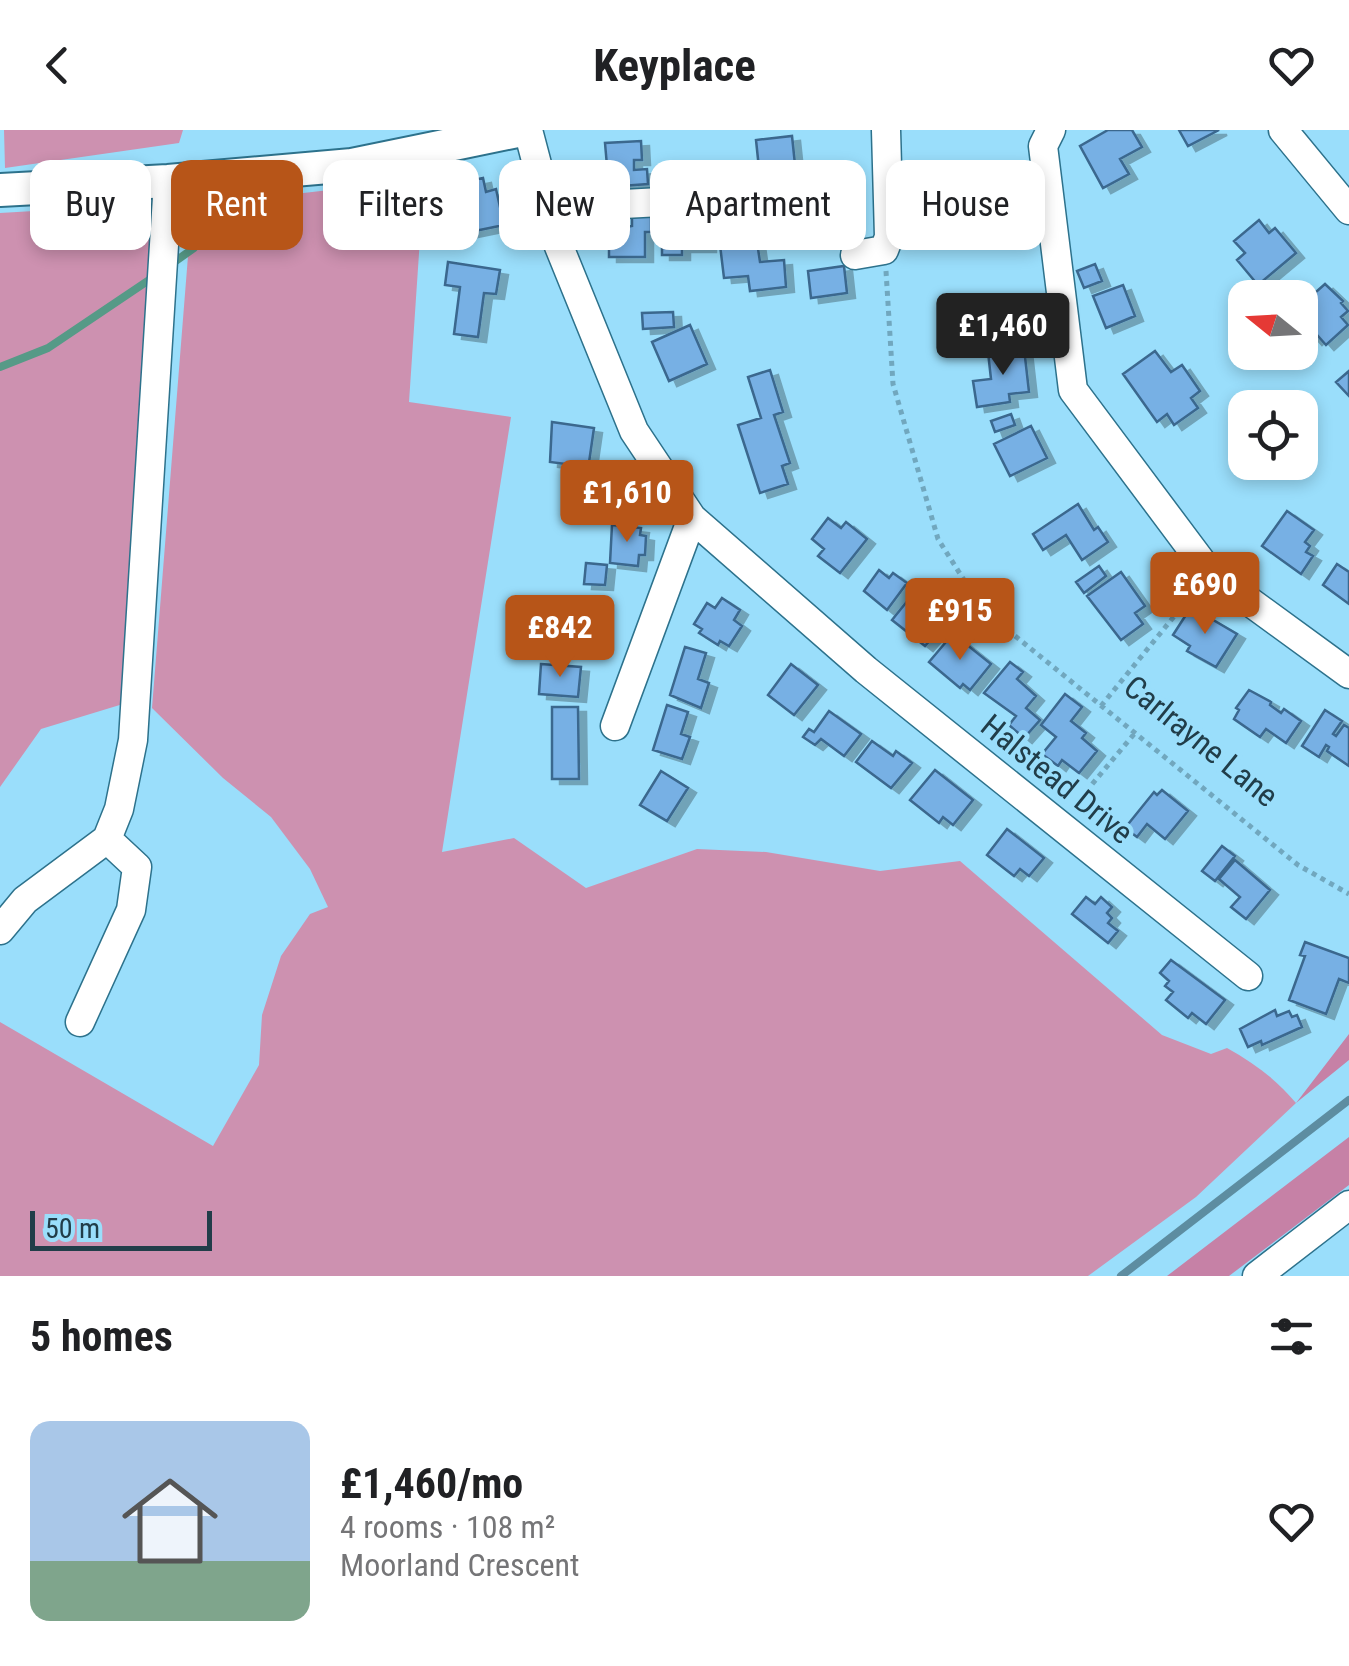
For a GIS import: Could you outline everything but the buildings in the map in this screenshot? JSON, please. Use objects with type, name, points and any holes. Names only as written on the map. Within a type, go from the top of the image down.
[{"type":"main road","points":[[0,190],[352,165],[525,130]]},
{"type":"street","name":"Halstead Drive","points":[[525,130],[534,160]]},
{"type":"street","points":[[855,255],[884,250],[889,237],[886,130]]},
{"type":"street","points":[[1051,130],[1044,146],[1073,390],[1209,572],[1349,674]]},
{"type":"street","points":[[1283,130],[1349,210]]},
{"type":"street","points":[[0,930],[25,900],[108,839],[120,808],[133,740],[168,181]]},
{"type":"street","name":"Halstead Drive","points":[[560,250],[634,430],[692,518],[866,670],[1248,976]]},
{"type":"street","points":[[614,726],[692,518]]},
{"type":"street","points":[[80,1022],[131,910],[137,867],[108,839]]},
{"type":"street","points":[[1257,1276],[1349,1205]]},
{"type":"path","name":"Carlrayne Lane","points":[[884,250],[894,384],[938,539],[983,610],[1298,865],[1349,894]]},
{"type":"path","points":[[1102,706],[1209,572]]},
{"type":"path","points":[[1058,825],[1135,733]]},
{"type":"shaded area","points":[[4,130],[183,130],[179,143],[61,160],[30,160],[30,164],[5,168]]},
{"type":"shaded area","points":[[323,191],[323,250],[419,250],[409,402],[511,417],[442,852],[514,838],[586,888],[697,849],[766,852],[880,871],[960,861],[1162,1035],[1211,1054],[1227,1048],[1264,1072],[1296,1103],[1196,1197],[1088,1276],[0,1276],[0,1022],[213,1146],[259,1065],[262,1015],[281,956],[310,914],[328,907],[310,869],[271,817],[223,778],[152,708],[188,250],[303,250],[303,193]]},
{"type":"shaded area","points":[[30,211],[30,250],[150,250],[123,704],[41,729],[0,787],[0,213]]},
{"type":"shaded area","points":[[1349,1034],[1349,1060],[1296,1103]]},
{"type":"shaded area","points":[[1349,1137],[1349,1185],[1229,1276],[1167,1276]]},
{"type":"waterway","points":[[170,265],[191,250]]},
{"type":"waterway","points":[[0,367],[48,348],[155,276]]},
{"type":"railway","points":[[1121,1276],[1349,1100]]}]
